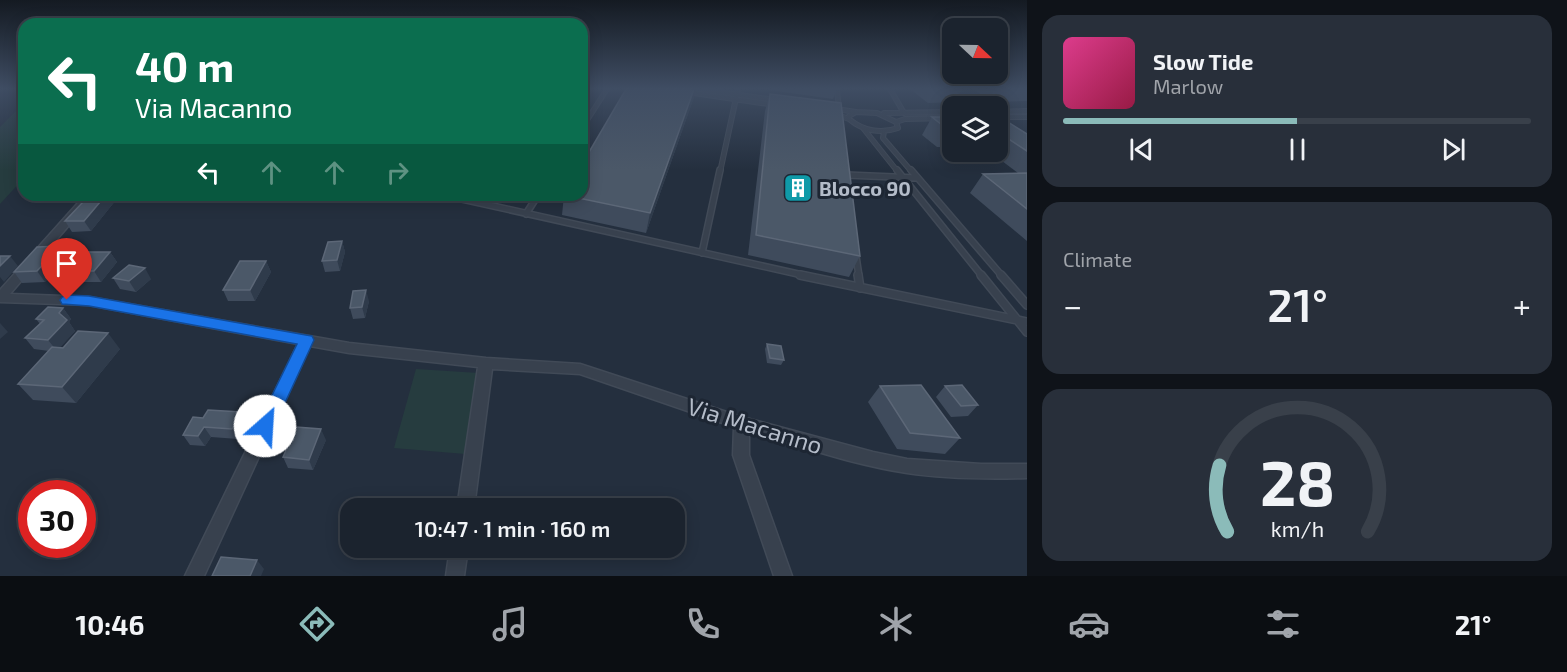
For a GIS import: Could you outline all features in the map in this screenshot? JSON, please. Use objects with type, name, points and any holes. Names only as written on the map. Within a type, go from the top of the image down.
[{"type":"street","points":[[0,298],[85,201]]},
{"type":"street","name":"Via Macanno","points":[[0,298],[89,301],[349,348],[486,363],[580,369],[742,423],[840,451],[907,466],[981,472],[1026,472]]},
{"type":"street","points":[[194,576],[306,340]]},
{"type":"street","points":[[466,498],[486,363]]},
{"type":"street","points":[[742,423],[741,455],[783,576]]},
{"type":"street","points":[[455,576],[458,558]]},
{"type":"lane","points":[[702,253],[732,116]]},
{"type":"lane","points":[[842,116],[863,128],[1027,332]]},
{"type":"lane","points":[[883,116],[896,122],[905,119],[942,118]]},
{"type":"lane","points":[[1008,117],[1027,117]]},
{"type":"lane","points":[[863,128],[884,131],[898,128],[896,122]]},
{"type":"lane","points":[[884,131],[883,138],[1027,305]]},
{"type":"lane","points":[[846,164],[848,186]]},
{"type":"lane","points":[[847,175],[917,178]]},
{"type":"lane","points":[[470,201],[860,288],[1027,322]]},
{"type":"lane","points":[[526,214],[534,201]]},
{"type":"lane","points":[[856,254],[860,288]]},
{"type":"green space","points":[[11,116],[18,116],[18,184],[0,204],[0,127]]},
{"type":"green space","points":[[416,369],[479,373],[465,454],[394,448]]},
{"type":"building","points":[[610,116],[684,116],[650,213],[588,200],[588,154]]},
{"type":"building","name":"Blocco 90","points":[[768,116],[843,116],[860,256],[756,235]]},
{"type":"building","points":[[932,117],[942,117],[942,125]]},
{"type":"building","points":[[1008,122],[1027,134],[1027,151],[1008,139]]},
{"type":"building","points":[[1027,173],[1027,209],[983,174]]},
{"type":"building","points":[[101,201],[84,221],[65,221],[83,202],[80,202]]},
{"type":"building","points":[[342,241],[337,260],[322,261],[328,242]]},
{"type":"building","points":[[60,246],[37,271],[14,272],[37,247]]},
{"type":"building","points":[[83,252],[110,252],[94,271],[66,271]]},
{"type":"building","points":[[0,256],[10,256],[0,266]]},
{"type":"building","points":[[240,261],[266,261],[250,290],[223,290]]},
{"type":"building","points":[[129,265],[145,268],[129,281],[113,278]]},
{"type":"building","points":[[366,290],[362,307],[350,308],[353,291]]},
{"type":"building","points":[[48,307],[63,308],[59,313],[67,320],[48,340],[25,338],[44,320],[36,319]]},
{"type":"building","points":[[78,331],[108,333],[62,387],[18,384],[52,347],[63,348]]},
{"type":"building","points":[[767,344],[781,346],[784,360],[770,358]]},
{"type":"building","points":[[921,385],[960,438],[910,433],[880,386]]},
{"type":"building","points":[[962,385],[978,405],[961,406],[945,386]]},
{"type":"building","points":[[208,410],[241,412],[232,429],[204,427],[198,436],[183,435],[193,417],[203,418]]},
{"type":"building","points":[[296,427],[321,429],[309,460],[283,457]]},
{"type":"building","points":[[221,557],[257,560],[250,576],[212,576]]},
{"type":"place","name":"Blocco 90","points":[[798,188]]},
{"type":"route","points":[[67,300],[89,301],[306,340],[265,426]]}]
